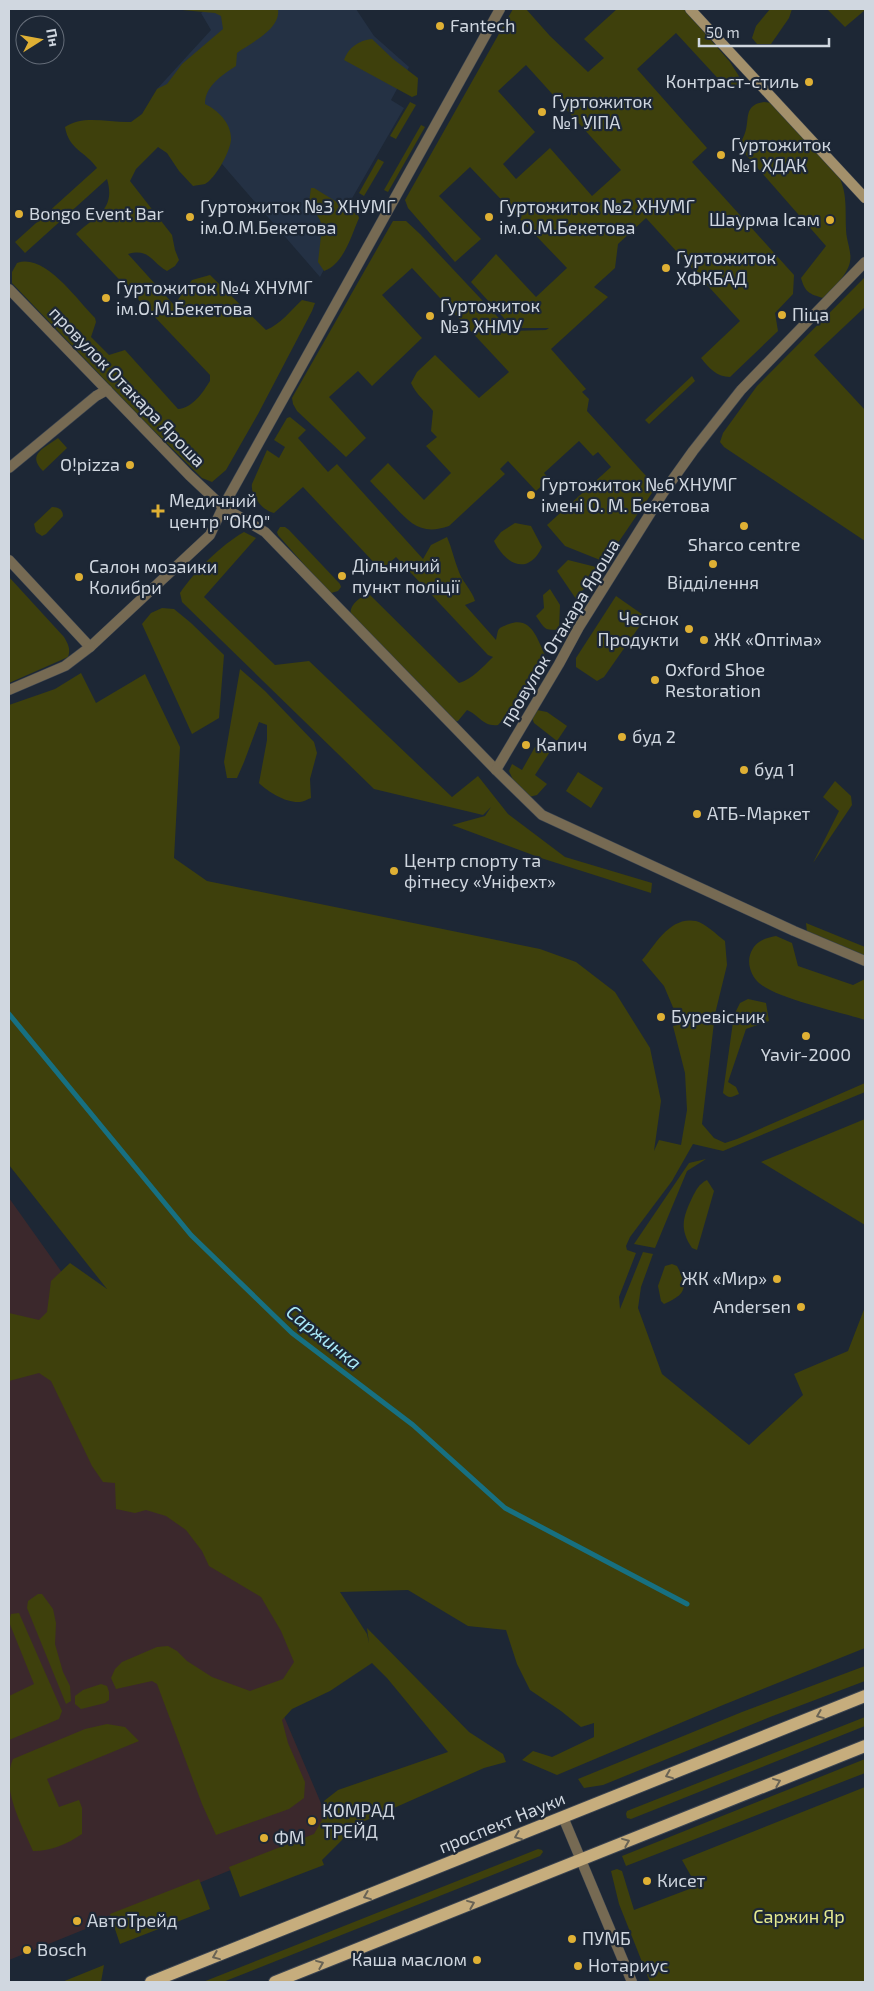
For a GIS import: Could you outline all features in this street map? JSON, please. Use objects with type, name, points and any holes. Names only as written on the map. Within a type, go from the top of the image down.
[{"type":"main road","name":"проспект Науки","points":[[151,1982],[865,1696]]},
{"type":"main road","points":[[275,1982],[865,1746]]},
{"type":"street","points":[[9,690],[65,666],[90,647],[210,536],[224,507],[500,9]]},
{"type":"street","points":[[690,9],[865,198]]},
{"type":"street","name":"провулок Отакара Яроша","points":[[496,770],[545,690],[579,627],[663,493],[693,450],[747,383],[865,262]]},
{"type":"street","name":"провулок Отакара Яроша","points":[[9,289],[189,476],[224,507],[265,532],[542,815],[794,931],[865,961]]},
{"type":"street","points":[[9,468],[96,396],[107,390]]},
{"type":"street","points":[[9,560],[90,647]]},
{"type":"street","points":[[563,1817],[632,1982]]},
{"type":"shaded area","points":[[207,9],[356,9],[374,36],[409,67],[391,100],[404,108],[347,207],[355,211],[320,277],[157,89],[211,30],[201,13]]},
{"type":"shaded area","points":[[9,1198],[346,1672],[277,1700],[332,1829],[9,1960]]},
{"type":"green space","points":[[171,9],[278,9],[278,16],[275,23],[264,35],[237,53],[236,66],[220,77],[208,92],[205,104],[223,118],[231,134],[228,151],[213,177],[205,184],[193,186],[179,171],[167,153],[158,147],[136,169],[130,181],[172,235],[179,260],[175,266],[167,271],[146,254],[128,254],[174,305],[192,280],[210,275],[266,330],[281,321],[302,300],[315,303],[258,414],[226,470],[212,482],[202,478],[147,424],[12,283],[12,272],[17,263],[28,262],[49,271],[70,290],[95,318],[96,322],[91,337],[109,355],[125,350],[178,409],[193,403],[210,381],[210,375],[76,234],[97,216],[106,205],[109,198],[107,179],[25,253],[15,242],[97,168],[70,141],[65,127],[72,123],[88,120],[131,122],[142,114],[157,89],[167,84],[182,64],[223,29],[221,16],[215,13]]},
{"type":"green space","points":[[513,9],[526,9],[550,36],[588,72],[604,58],[584,39],[617,9],[684,9],[730,62],[742,81],[732,88],[724,85],[676,33],[637,69],[707,148],[692,162],[794,275],[793,294],[775,313],[778,331],[730,377],[717,374],[701,358],[740,321],[646,218],[618,244],[615,268],[594,287],[608,297],[551,349],[586,389],[582,392],[589,399],[587,411],[656,487],[605,562],[565,546],[547,525],[611,467],[598,452],[593,456],[579,441],[544,473],[549,479],[536,491],[508,461],[500,469],[505,474],[449,526],[439,529],[423,528],[411,522],[370,481],[388,463],[424,500],[451,473],[426,446],[437,437],[431,431],[433,411],[411,383],[417,372],[435,355],[479,398],[509,372],[412,268],[382,295],[422,338],[372,386],[358,371],[329,397],[366,438],[346,457],[297,411],[293,404],[292,398],[393,221],[406,221],[420,234],[511,331],[546,330],[549,328],[513,328],[471,282],[496,254],[536,297],[567,268],[470,167],[439,196],[481,239],[455,262],[408,208],[405,200]],"holes":[[[526,65],[621,170],[592,196],[550,148],[516,179],[503,164],[535,132],[498,91]]]},
{"type":"green space","points":[[770,9],[792,9],[789,18],[771,44],[757,44],[752,38],[756,26]]},
{"type":"green space","points":[[827,9],[865,9],[865,10],[845,27]]},
{"type":"green space","points":[[372,39],[393,59],[418,78],[417,95],[412,97],[344,60],[348,52],[355,45]]},
{"type":"green space","points":[[410,102],[416,105],[396,139],[390,136]]},
{"type":"green space","points":[[764,102],[772,103],[839,177],[842,184],[850,260],[843,276],[823,298],[808,292],[801,278],[826,246],[740,148],[750,109]]},
{"type":"green space","points":[[421,125],[425,127],[388,192],[384,190]]},
{"type":"green space","points":[[378,159],[384,162],[364,196],[359,193]]},
{"type":"green space","points":[[311,188],[358,215],[359,218],[342,256],[324,271],[318,262],[322,227],[309,202]]},
{"type":"green space","points":[[865,277],[865,307],[814,355],[865,410],[865,541],[724,447],[720,442],[723,433],[757,386]]},
{"type":"green space","points":[[692,376],[695,381],[649,424],[645,420]]},
{"type":"green space","points":[[290,417],[306,430],[298,438],[328,472],[337,464],[423,559],[431,545],[447,537],[457,568],[475,601],[465,605],[496,640],[499,629],[509,624],[523,623],[532,630],[545,655],[527,693],[498,725],[489,724],[467,710],[458,721],[454,722],[351,616],[353,605],[368,593],[459,683],[473,676],[493,657],[488,655],[396,557],[381,570],[303,487],[274,513],[258,502],[253,493],[252,484],[267,450],[279,458],[285,447],[274,440],[287,418]]},
{"type":"green space","points":[[58,438],[67,448],[43,471],[36,460],[37,456],[43,448]]},
{"type":"green space","points":[[52,507],[60,509],[63,516],[42,536],[36,532],[34,524]]},
{"type":"green space","points":[[515,523],[531,526],[542,547],[530,562],[524,564],[517,564],[511,561],[494,541],[501,532]]},
{"type":"green space","points":[[280,527],[285,527],[289,530],[340,584],[341,587],[338,591],[331,593],[323,586],[278,535],[277,532]]},
{"type":"green space","points":[[244,532],[256,538],[204,597],[275,665],[309,661],[452,797],[478,776],[508,814],[565,857],[652,883],[651,893],[541,858],[452,825],[485,816],[491,807],[483,815],[374,789],[182,602],[180,593],[193,576],[217,551]]},
{"type":"green space","points":[[568,560],[600,568],[576,599],[557,571]]},
{"type":"green space","points":[[9,577],[64,637],[69,651],[68,657],[9,683]]},
{"type":"green space","points":[[550,589],[560,605],[559,629],[554,630],[543,626],[536,616],[544,608],[543,595]]},
{"type":"green space","points":[[616,596],[646,617],[604,677],[597,681],[576,667],[576,658]]},
{"type":"green space","points":[[162,608],[174,609],[224,655],[219,718],[192,734],[142,624],[151,613]]},
{"type":"green space","points":[[240,669],[265,691],[314,742],[317,753],[310,779],[311,798],[301,802],[289,801],[267,790],[259,783],[267,740],[267,725],[259,722],[237,778],[227,778],[224,762]]},
{"type":"green space","points":[[81,673],[96,703],[145,674],[180,747],[174,858],[207,881],[540,949],[576,962],[615,992],[650,1048],[661,1101],[654,1151],[659,1140],[681,1145],[687,1110],[685,1073],[673,1026],[680,1024],[664,986],[642,960],[664,933],[679,923],[687,921],[700,922],[725,941],[727,965],[715,1014],[702,1124],[714,1138],[725,1143],[737,1139],[865,1083],[865,1092],[723,1151],[693,1144],[672,1181],[630,1237],[626,1246],[627,1250],[636,1253],[619,1297],[620,1309],[643,1252],[653,1254],[641,1287],[638,1308],[662,1374],[749,1445],[803,1395],[794,1374],[848,1351],[865,1307],[865,1648],[557,1775],[522,1760],[533,1751],[552,1757],[594,1737],[594,1723],[581,1727],[530,1690],[517,1664],[506,1630],[468,1626],[408,1590],[340,1592],[367,1634],[369,1643],[367,1628],[469,1732],[503,1754],[506,1762],[484,1768],[349,1828],[342,1840],[322,1860],[324,1865],[240,1897],[229,1867],[314,1834],[322,1820],[324,1801],[338,1790],[448,1752],[387,1678],[372,1663],[330,1691],[292,1709],[282,1720],[288,1743],[305,1782],[304,1798],[289,1809],[216,1835],[202,1804],[157,1684],[152,1681],[116,1689],[111,1678],[115,1669],[122,1662],[157,1647],[168,1646],[212,1677],[250,1691],[283,1679],[294,1662],[281,1631],[261,1597],[209,1566],[202,1551],[186,1530],[166,1516],[146,1510],[135,1513],[116,1509],[115,1483],[103,1482],[92,1466],[51,1381],[39,1373],[9,1381],[9,1313],[39,1320],[47,1312],[51,1281],[70,1263],[107,1289],[9,1165],[9,705],[55,689]]},
{"type":"green space","points":[[537,710],[547,712],[567,726],[557,741],[534,723],[532,718]]},
{"type":"green space","points":[[544,743],[553,747],[535,775],[547,784],[537,795],[529,797],[516,786],[509,771],[512,764],[522,770],[535,747]]},
{"type":"green space","points":[[578,772],[603,788],[591,808],[566,791]]},
{"type":"green space","points":[[835,781],[851,796],[852,805],[813,863],[839,811],[823,797]]},
{"type":"green space","points":[[806,923],[865,947],[865,956],[807,932]]},
{"type":"green space","points":[[776,936],[792,943],[798,966],[853,985],[865,979],[865,1020],[794,1000],[759,983],[751,971],[750,955],[760,941]]},
{"type":"green space","points":[[748,999],[766,1003],[769,1021],[746,1029],[728,1082],[736,1087],[739,1094],[729,1097],[723,1093],[734,1015],[740,1003]]},
{"type":"green space","points":[[865,1119],[865,1225],[761,1162]]},
{"type":"green space","points":[[706,1159],[687,1171],[655,1248],[634,1244],[689,1163]]},
{"type":"green space","points":[[707,1180],[714,1191],[697,1250],[692,1248],[685,1235],[684,1223],[686,1211],[695,1192]]},
{"type":"green space","points":[[672,1264],[677,1266],[681,1273],[684,1285],[677,1297],[664,1304],[661,1301],[658,1286],[665,1266]]},
{"type":"green space","points":[[38,1594],[42,1594],[53,1609],[56,1623],[55,1644],[63,1672],[70,1686],[71,1701],[66,1704],[27,1608],[28,1601]]},
{"type":"green space","points":[[19,1613],[62,1711],[59,1719],[9,1740],[9,1696],[34,1684],[9,1622],[11,1614]]},
{"type":"green space","points":[[865,1666],[865,1681],[770,1717],[603,1785],[584,1788],[578,1779],[742,1712]]},
{"type":"green space","points":[[101,1684],[107,1686],[109,1700],[105,1703],[81,1709],[75,1704],[75,1696],[83,1690]]},
{"type":"green space","points":[[865,1717],[865,1726],[631,1819],[627,1818],[627,1811]]},
{"type":"green space","points":[[107,1724],[125,1727],[139,1741],[47,1779],[59,1807],[79,1800],[82,1808],[82,1834],[59,1846],[47,1850],[33,1851],[18,1818],[11,1794],[9,1782],[13,1759],[85,1729]]},
{"type":"green space","points":[[865,1759],[865,1773],[626,1866],[622,1856]]},
{"type":"green space","name":"Саржин Яр","points":[[865,1787],[865,1982],[650,1982],[619,1904],[611,1871],[617,1869],[622,1871],[634,1910],[692,1888],[691,1876],[682,1860]]},
{"type":"green space","points":[[538,1849],[543,1852],[540,1856],[223,1982],[203,1982]]},
{"type":"green space","points":[[199,1879],[210,1909],[120,1944],[110,1914]]},
{"type":"green space","points":[[104,1965],[101,1982],[62,1982]]},
{"type":"waterway","name":"Саржинка","points":[[9,1014],[191,1235],[292,1333],[413,1425],[505,1508],[687,1604]]},
{"type":"place","name":"Fantech","points":[[440,26]]},
{"type":"place","name":"Контраст-стиль","points":[[809,82]]},
{"type":"place","name":"Гуртожиток №1 УІПА","points":[[542,112]]},
{"type":"place","name":"Гуртожиток №1 ХДАК","points":[[721,155]]},
{"type":"place","name":"Bongo Event Bar","points":[[19,214]]},
{"type":"place","name":"Гуртожиток №3 ХНУМГ ім.О.М.Бекетова","points":[[190,217]]},
{"type":"place","name":"Гуртожиток №2 ХНУМГ ім.О.М.Бекетова","points":[[489,217]]},
{"type":"place","name":"Шаурма Ісам","points":[[830,220]]},
{"type":"place","name":"Гуртожиток ХФКБАД","points":[[666,268]]},
{"type":"place","name":"Гуртожиток №4 ХНУМГ ім.О.М.Бекетова","points":[[106,298]]},
{"type":"place","name":"Піца","points":[[782,315]]},
{"type":"place","name":"Гуртожиток №3 ХНМУ","points":[[430,316]]},
{"type":"place","name":"O!pizza","points":[[130,465]]},
{"type":"place","name":"Гуртожиток №6 ХНУМГ імені О. М. Бекетова","points":[[531,495]]},
{"type":"place","name":"Медичний центр \"ОКО\"","points":[[158,511]]},
{"type":"place","name":"Sharco centre","points":[[744,526]]},
{"type":"place","name":"Відділення","points":[[713,564]]},
{"type":"place","name":"Дільничий пункт поліції","points":[[342,576]]},
{"type":"place","name":"Салон мозаики Колибри","points":[[79,577]]},
{"type":"place","name":"Чеснок Продукти","points":[[689,629]]},
{"type":"place","name":"ЖК «Оптіма»","points":[[704,640]]},
{"type":"place","name":"Oxford Shoe Restoration","points":[[655,680]]},
{"type":"place","name":"буд 2","points":[[622,737]]},
{"type":"place","name":"Капич","points":[[526,745]]},
{"type":"place","name":"буд 1","points":[[744,770]]},
{"type":"place","name":"АТБ-Маркет","points":[[697,814]]},
{"type":"place","name":"Центр спорту та фітнесу «Уніфехт»","points":[[394,871]]},
{"type":"place","name":"Буревісник","points":[[661,1017]]},
{"type":"place","name":"Yavir-2000","points":[[806,1036]]},
{"type":"place","name":"ЖК «Мир»","points":[[777,1279]]},
{"type":"place","name":"Andersen","points":[[801,1307]]},
{"type":"place","name":"КОМРАД ТРЕЙД","points":[[312,1821]]},
{"type":"place","name":"ФМ","points":[[264,1838]]},
{"type":"place","name":"Кисет","points":[[647,1881]]},
{"type":"place","name":"АвтоТрейд","points":[[77,1921]]},
{"type":"place","name":"ПУМБ","points":[[572,1939]]},
{"type":"place","name":"Bosch","points":[[27,1950]]},
{"type":"place","name":"Каша маслом","points":[[477,1960]]},
{"type":"place","name":"Нотариус","points":[[578,1966]]}]
